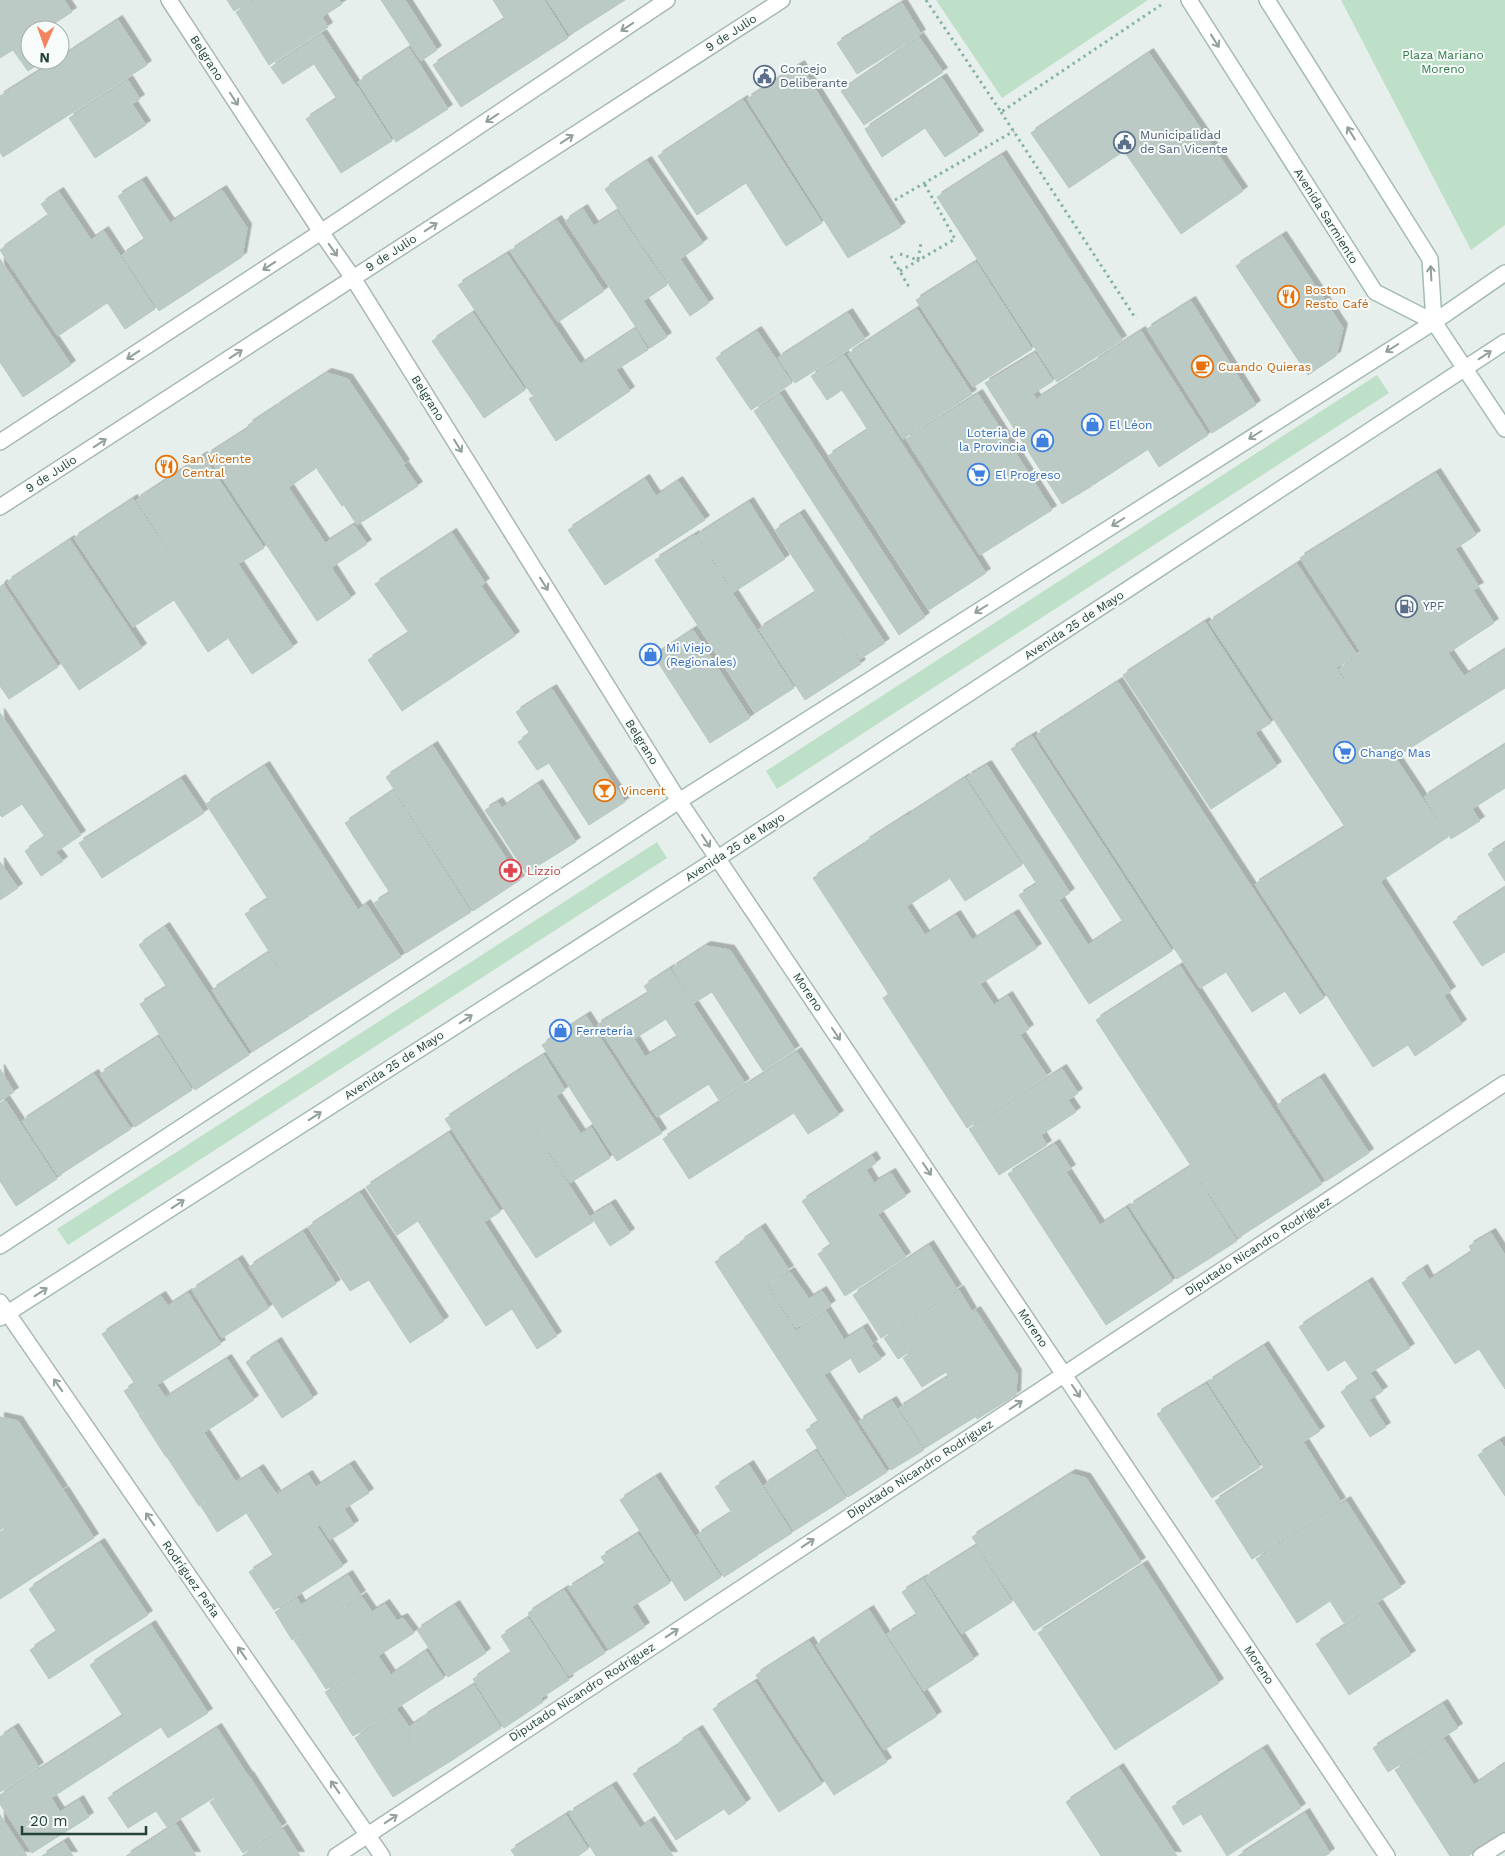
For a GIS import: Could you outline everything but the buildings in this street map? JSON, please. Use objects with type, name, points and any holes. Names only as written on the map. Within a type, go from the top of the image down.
[{"type":"street","name":"Belgrano","points":[[169,0],[353,278],[679,801]]},
{"type":"street","points":[[0,442],[321,232],[667,0]]},
{"type":"street","name":"9 de Julio","points":[[0,507],[782,0]]},
{"type":"street","name":"Avenida Sarmiento","points":[[1189,0],[1375,292],[1434,322]]},
{"type":"street","points":[[1267,0],[1430,258],[1434,322],[1505,429]]},
{"type":"street","points":[[0,1246],[679,801],[1434,322],[1505,273]]},
{"type":"street","name":"Avenida 25 de Mayo","points":[[3,1311],[718,858],[1505,342]]},
{"type":"street","name":"Moreno","points":[[679,801],[1387,1856]]},
{"type":"street","name":"Diputado Nicandro Rodríguez","points":[[336,1856],[1505,1082]]},
{"type":"street","name":"Rodríguez Peña","points":[[3,1311],[382,1856]]},
{"type":"street","points":[[1481,1856],[1505,1841]]},
{"type":"path","points":[[926,0],[1136,319]]},
{"type":"path","points":[[1001,112],[1169,0]]},
{"type":"path","points":[[895,200],[1014,131]]},
{"type":"path","points":[[900,272],[955,239],[924,183]]},
{"type":"path","points":[[918,260],[921,244]]},
{"type":"path","points":[[900,254],[918,260]]},
{"type":"path","points":[[890,256],[909,287]]},
{"type":"green space","points":[[936,0],[1148,0],[1002,98]]},
{"type":"green space","name":"Plaza Mariano Moreno","points":[[1341,0],[1505,0],[1505,225],[1471,250]]},
{"type":"green space","points":[[1377,375],[1389,393],[777,789],[766,771]]},
{"type":"green space","points":[[657,842],[667,858],[68,1245],[57,1229]]},
{"type":"place","name":"Concejo Deliberante","points":[[764,76]]},
{"type":"place","name":"Municipalidad de San Vicente","points":[[1124,142]]},
{"type":"place","name":"Boston Resto Café","points":[[1289,297]]},
{"type":"place","name":"Cuando Quieras","points":[[1202,367]]},
{"type":"place","name":"El Léon","points":[[1093,425]]},
{"type":"place","name":"Loteria de la Provincia","points":[[1042,440]]},
{"type":"place","name":"San Vicente Central","points":[[166,466]]},
{"type":"place","name":"El Progreso","points":[[979,475]]},
{"type":"place","name":"YPF","points":[[1407,606]]},
{"type":"place","name":"Mi Viejo (Regionales)","points":[[650,655]]},
{"type":"place","name":"Chango Mas","points":[[1344,753]]},
{"type":"place","name":"Vincent","points":[[605,791]]},
{"type":"place","name":"Lizzio","points":[[511,871]]},
{"type":"place","name":"Ferretería","points":[[560,1031]]}]
